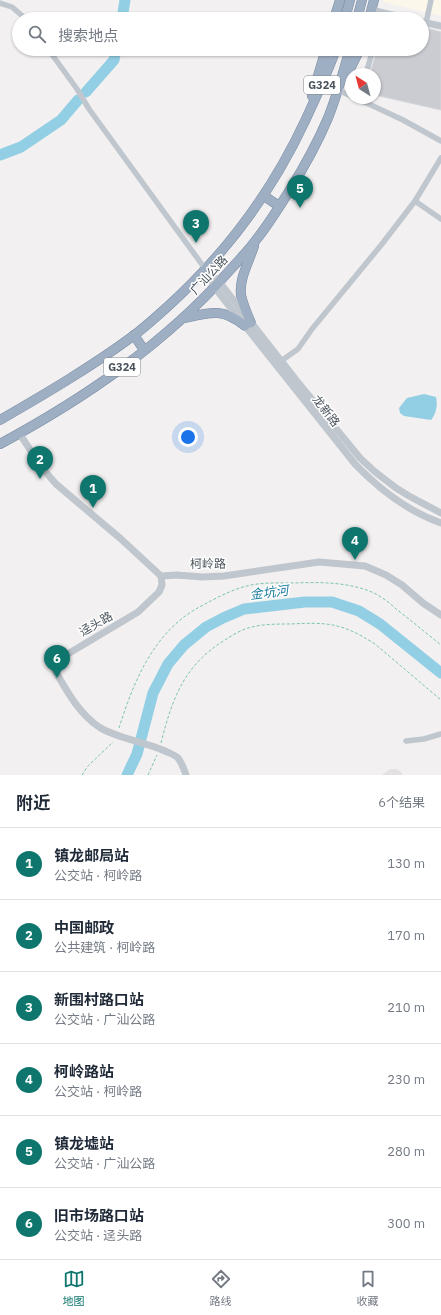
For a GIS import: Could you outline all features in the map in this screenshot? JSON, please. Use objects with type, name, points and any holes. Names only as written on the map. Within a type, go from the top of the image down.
[{"type":"highway","points":[[336,12],[340,0]]},
{"type":"highway","points":[[347,12],[350,0]]},
{"type":"highway","points":[[359,12],[362,0]]},
{"type":"highway","points":[[371,12],[374,0]]},
{"type":"highway","points":[[305,120],[324,56]]},
{"type":"highway","name":"广汕公路","points":[[0,420],[39,398],[134,335],[206,270],[230,243],[264,196],[288,155],[326,76],[333,56]]},
{"type":"highway","name":"广汕公路","points":[[0,444],[99,384],[183,318],[217,285],[256,241],[279,206],[315,144],[327,119],[338,90],[348,56]]},
{"type":"highway","points":[[338,90],[356,56]]},
{"type":"highway","points":[[264,196],[279,206]]},
{"type":"highway","points":[[248,324],[242,296],[241,282],[256,241]]},
{"type":"highway","points":[[183,318],[212,312],[232,317],[248,324]]},
{"type":"highway","points":[[134,335],[144,350]]},
{"type":"street","points":[[427,12],[431,0]]},
{"type":"street","points":[[0,3],[12,7],[18,12]]},
{"type":"street","points":[[429,23],[441,26]]},
{"type":"street","points":[[53,56],[77,89],[89,109],[206,270]]},
{"type":"street","points":[[368,68],[371,56]]},
{"type":"street","points":[[338,90],[345,93]]},
{"type":"street","points":[[371,104],[441,141]]},
{"type":"street","points":[[281,361],[298,349],[312,329],[416,201],[441,158]]},
{"type":"street","points":[[416,201],[441,219]]},
{"type":"street","name":"龙新路","points":[[206,270],[335,441],[363,472],[378,487],[405,506],[423,516],[441,523]]},
{"type":"street","name":"龙新路","points":[[248,324],[281,361],[343,438],[374,472],[409,496],[441,513]]},
{"type":"street","points":[[19,433],[43,469],[56,484],[122,539],[161,576]]},
{"type":"street","name":"柯岭路","points":[[161,576],[224,576],[319,562],[365,566],[386,575],[402,585],[423,603],[441,615]]},
{"type":"street","name":"迳头路","points":[[117,734],[100,727],[83,714],[72,700],[51,664],[138,612],[159,592],[162,585],[161,576]]},
{"type":"street","points":[[117,734],[157,747],[177,757],[186,775]]},
{"type":"street","points":[[406,741],[424,739],[441,734]]},
{"type":"path","points":[[82,775],[87,767],[108,747],[117,734],[136,679],[149,656],[167,633],[178,621],[198,608],[222,595],[244,587],[268,583],[313,582],[338,583],[358,587],[375,593],[395,607],[441,645]]},
{"type":"path","points":[[148,775],[175,697],[184,680],[206,653],[233,635],[251,627],[320,622],[342,626],[363,636],[374,644],[441,700]]},
{"type":"shaded area","points":[[383,0],[441,0],[441,16],[429,12],[383,2]]},
{"type":"shaded area","points":[[390,769],[396,769],[403,775],[382,775]]},
{"type":"water","points":[[424,394],[436,397],[436,409],[431,420],[404,416],[400,413],[399,408],[407,398]]},
{"type":"building","points":[[429,29],[441,32],[441,110],[381,96],[381,68],[372,68],[375,56],[429,56]]},
{"type":"waterway","points":[[123,12],[125,0]]},
{"type":"waterway","points":[[86,92],[114,60],[115,56]]},
{"type":"waterway","points":[[0,155],[21,147],[61,120],[78,100]]},
{"type":"waterway","name":"金坑河","points":[[127,775],[137,754],[153,693],[168,664],[184,645],[206,627],[244,609],[305,602],[332,602],[359,611],[380,624],[441,673]]},
{"type":"place","name":"镇龙墟站","points":[[300,208]]},
{"type":"place","name":"新围村路口站","points":[[196,243]]},
{"type":"place","name":"中国邮政","points":[[40,479]]},
{"type":"place","name":"镇龙邮局站","points":[[93,508]]},
{"type":"place","name":"柯岭路站","points":[[355,560]]},
{"type":"place","name":"旧市场路口站","points":[[57,678]]}]
